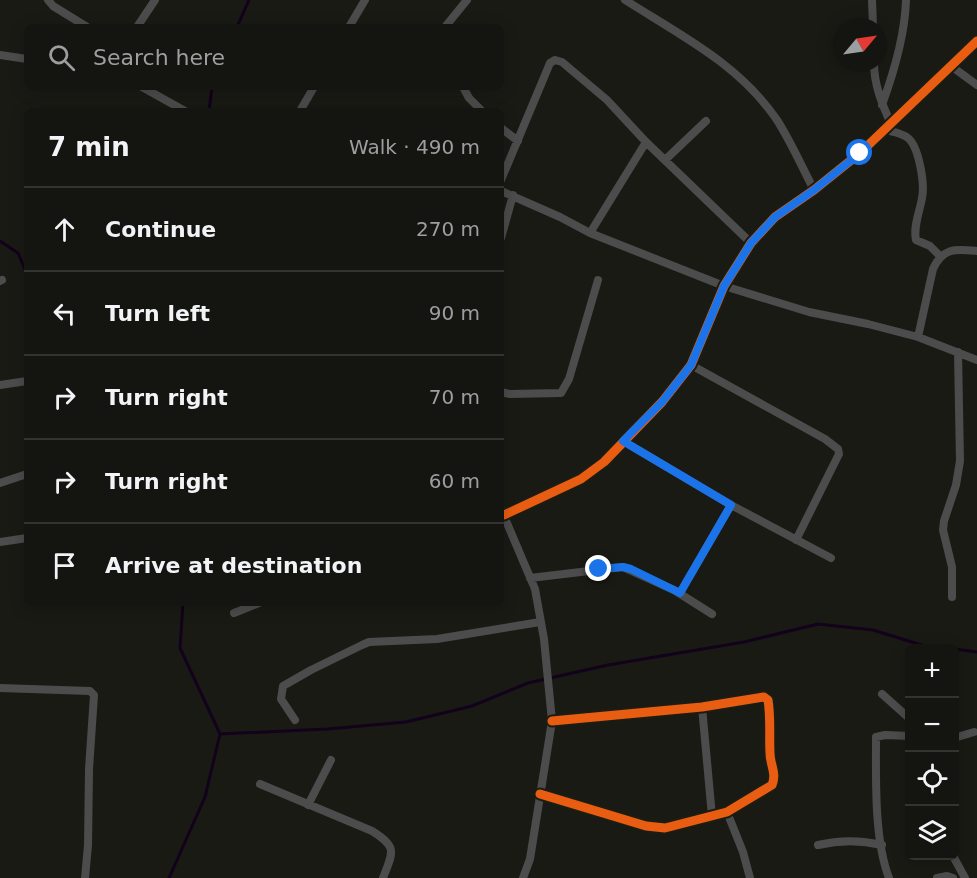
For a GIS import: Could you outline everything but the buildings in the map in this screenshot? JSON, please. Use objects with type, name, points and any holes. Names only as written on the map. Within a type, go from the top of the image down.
[{"type":"street","points":[[48,0],[53,6],[82,24]]},
{"type":"street","points":[[139,24],[155,0]]},
{"type":"street","points":[[351,24],[365,0]]},
{"type":"street","points":[[447,24],[467,0]]},
{"type":"street","points":[[625,0],[686,36],[731,69],[752,89],[777,120],[814,190]]},
{"type":"street","points":[[872,0],[873,18]]},
{"type":"street","points":[[882,105],[893,75],[906,15],[906,0]]},
{"type":"street","points":[[504,512],[581,479],[595,470],[662,402],[691,365],[724,286],[751,243],[775,217],[814,190],[888,127],[977,41]]},
{"type":"street","points":[[0,55],[24,59]]},
{"type":"street","points":[[504,173],[544,75],[550,63],[555,60],[562,62],[607,100],[646,142],[751,243]]},
{"type":"street","points":[[951,66],[977,85]]},
{"type":"street","points":[[875,72],[888,127],[908,138],[919,160],[923,195],[915,231],[916,240],[930,246],[940,256]]},
{"type":"street","points":[[148,90],[181,108]]},
{"type":"street","points":[[302,108],[312,90]]},
{"type":"street","points":[[465,90],[479,108]]},
{"type":"street","points":[[665,160],[706,121]]},
{"type":"street","points":[[504,130],[518,141]]},
{"type":"street","points":[[590,233],[646,142]]},
{"type":"street","points":[[504,192],[590,233],[724,286],[809,312],[918,337],[977,360]]},
{"type":"street","points":[[504,227],[513,195]]},
{"type":"street","points":[[918,337],[933,269],[940,256],[954,249],[977,251]]},
{"type":"street","points":[[504,393],[561,393],[568,380],[598,280]]},
{"type":"street","points":[[952,597],[952,567],[943,530],[956,485],[960,461],[958,352]]},
{"type":"street","points":[[691,365],[825,439],[838,449],[839,454],[796,540]]},
{"type":"street","points":[[0,385],[24,381]]},
{"type":"street","points":[[623,441],[731,505],[831,558]]},
{"type":"street","points":[[0,483],[24,475]]},
{"type":"street","points":[[680,593],[731,505]]},
{"type":"street","points":[[504,514],[535,589],[544,639],[552,720],[530,859],[523,878]]},
{"type":"street","points":[[0,542],[24,538]]},
{"type":"street","points":[[530,578],[623,567],[680,593],[712,614]]},
{"type":"street","points":[[234,613],[252,606]]},
{"type":"street","points":[[295,720],[281,699],[283,686],[369,642],[437,639],[540,622]]},
{"type":"street","points":[[0,688],[90,691],[94,695],[85,878]]},
{"type":"street","points":[[882,694],[905,715]]},
{"type":"street","points":[[540,794],[665,828],[727,812],[772,785],[775,775],[770,752],[768,700],[764,697],[702,707],[552,720]]},
{"type":"street","points":[[702,707],[712,816]]},
{"type":"street","points":[[959,736],[974,732]]},
{"type":"street","points":[[889,878],[882,845],[876,780],[876,737],[905,736]]},
{"type":"street","points":[[308,805],[331,760]]},
{"type":"street","points":[[260,784],[372,831],[387,840],[391,849],[390,860],[383,878]]},
{"type":"street","points":[[727,812],[743,852],[750,878]]},
{"type":"street","points":[[818,844],[834,841],[882,845]]},
{"type":"street","points":[[956,860],[965,878]]},
{"type":"street","points":[[937,878],[947,876],[953,878]]},
{"type":"waterway","points":[[238,24],[249,0]]},
{"type":"waterway","points":[[209,108],[212,90]]},
{"type":"waterway","points":[[0,241],[18,253],[24,267]]},
{"type":"waterway","points":[[169,878],[205,797],[220,734],[180,648],[183,606]]},
{"type":"waterway","points":[[220,734],[327,729],[406,722],[472,706],[528,683],[608,665],[744,642],[818,624],[873,630],[918,644]]},
{"type":"waterway","points":[[959,650],[977,652]]},
{"type":"cycle path","points":[[504,515],[581,479],[604,462],[662,402],[691,365],[724,286],[751,243],[775,217],[814,190],[860,153],[977,41]]},
{"type":"cycle path","points":[[540,794],[646,826],[665,828],[727,812],[772,785],[773,781],[769,707],[768,700],[764,697],[702,707],[552,721]]},
{"type":"route","points":[[599,569],[623,567],[631,569],[680,593],[731,505],[623,441],[662,402],[691,365],[724,286],[751,243],[775,217],[814,190],[860,153]]}]
